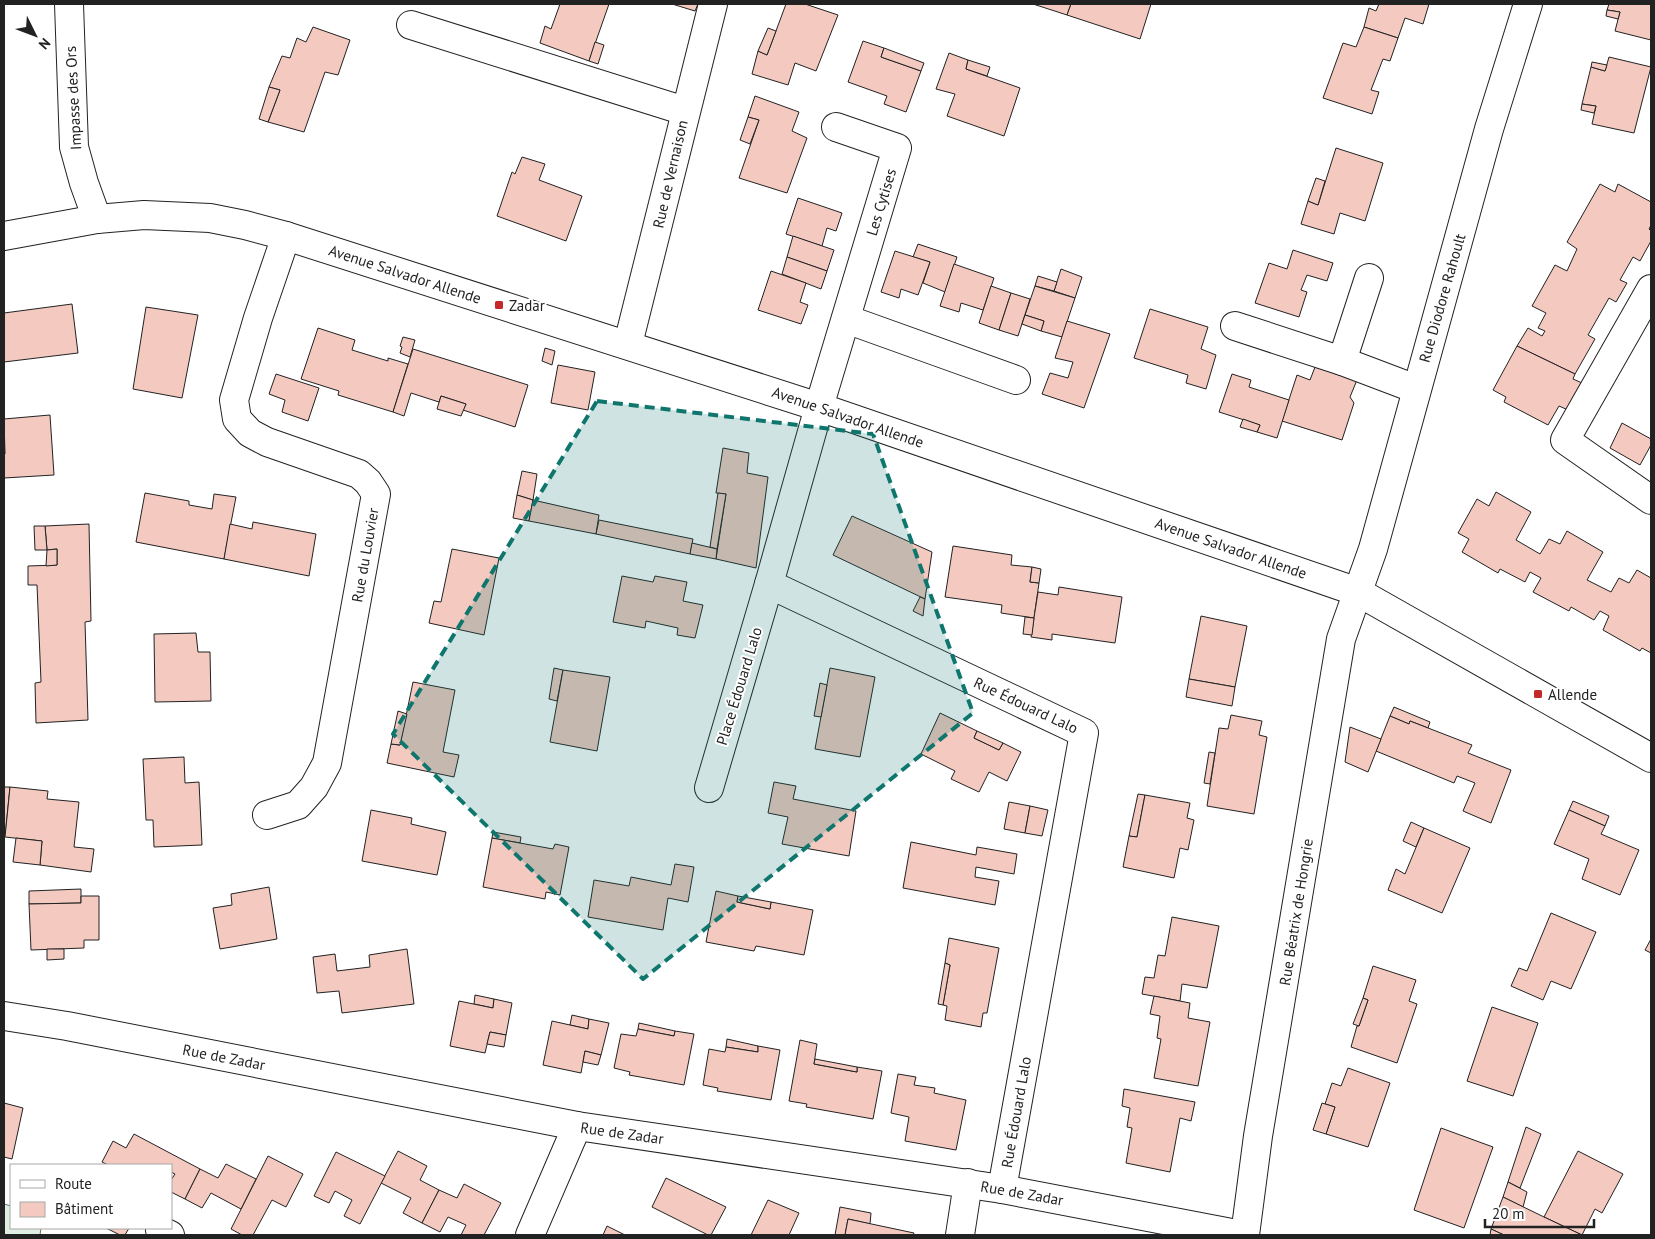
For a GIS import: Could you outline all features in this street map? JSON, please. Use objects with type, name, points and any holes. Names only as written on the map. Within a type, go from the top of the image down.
[{"type":"street","name":"Impasse des Ors","points":[[69,4],[74,147],[97,219]]},
{"type":"street","name":"Rue de Vernaison","points":[[628,344],[713,4]]},
{"type":"street","name":"Rue Diodore Rahoult","points":[[1358,592],[1373,549],[1489,128],[1528,4]]},
{"type":"street","points":[[411,25],[685,111]]},
{"type":"street","name":"Les Cytises","points":[[819,407],[897,148],[836,127]]},
{"type":"street","name":"Avenue Salvador Allende","points":[[4,236],[97,219],[144,215],[210,218],[286,236],[628,344],[819,407],[1358,592],[1651,758]]},
{"type":"street","name":"Rue du Louvier","points":[[267,815],[298,805],[314,788],[327,763],[376,494],[368,482],[359,474],[267,442],[250,433],[237,419],[234,400],[258,318],[286,236]]},
{"type":"street","points":[[1342,361],[1369,278]]},
{"type":"street","points":[[1651,289],[1565,440],[1651,500]]},
{"type":"street","points":[[846,319],[1016,380]]},
{"type":"street","points":[[1235,326],[1342,361],[1416,389]]},
{"type":"street","points":[[769,584],[819,407]]},
{"type":"street","name":"Place Édouard Lalo","points":[[708,788],[769,584]]},
{"type":"street","name":"Rue Édouard Lalo","points":[[769,584],[1084,733],[1002,1189]]},
{"type":"street","name":"Rue Béatrix de Hongrie","points":[[1243,1235],[1341,639],[1358,592]]},
{"type":"street","name":"Rue de Zadar","points":[[4,1016],[67,1026],[577,1126],[968,1183],[1243,1235]]},
{"type":"street","points":[[530,1235],[577,1126]]},
{"type":"street","points":[[960,1235],[968,1183]]},
{"type":"highlighted area","points":[[597,401],[873,434],[973,713],[643,979],[393,734]]},
{"type":"green space","points":[[4,1204],[10,1206],[10,1229],[41,1229],[40,1235],[4,1235]]},
{"type":"building","points":[[560,4],[609,4],[589,61],[540,43],[545,26],[551,29]]},
{"type":"building","points":[[672,4],[698,4],[695,11]]},
{"type":"building","points":[[786,4],[805,4],[838,15],[816,71],[795,63],[788,85],[752,74],[758,51],[767,55]]},
{"type":"building","points":[[1033,4],[1071,4],[1067,15]]},
{"type":"building","points":[[1071,4],[1151,4],[1140,39],[1067,15]]},
{"type":"building","points":[[1379,4],[1429,4],[1423,24],[1405,18],[1398,38],[1364,27],[1369,8],[1376,11]]},
{"type":"building","points":[[1609,4],[1651,4],[1651,40],[1615,31],[1620,12],[1607,10]]},
{"type":"building","points":[[1607,10],[1620,12],[1618,19],[1606,16]]},
{"type":"building","points":[[313,27],[350,40],[338,75],[325,72],[304,132],[268,122],[280,90],[269,87],[282,56],[290,58],[297,38],[306,42]]},
{"type":"building","points":[[1364,27],[1398,38],[1390,61],[1383,59],[1371,90],[1379,92],[1372,114],[1323,98],[1343,43],[1356,47]]},
{"type":"building","points":[[768,28],[776,31],[767,55],[758,51]]},
{"type":"building","points":[[863,41],[884,48],[881,57],[921,71],[906,112],[884,104],[887,96],[848,82]]},
{"type":"building","points":[[595,42],[604,45],[598,64],[589,61]]},
{"type":"building","points":[[884,48],[924,63],[921,71],[881,57]]},
{"type":"building","points":[[949,53],[968,60],[966,69],[1020,88],[1004,136],[947,116],[955,94],[936,89]]},
{"type":"building","points":[[1609,57],[1651,67],[1634,133],[1592,124],[1596,106],[1582,104],[1591,67],[1605,71]]},
{"type":"building","points":[[968,60],[990,67],[987,76],[966,69]]},
{"type":"building","points":[[1592,62],[1607,65],[1605,71],[1591,67]]},
{"type":"building","points":[[269,87],[280,90],[268,122],[259,119]]},
{"type":"building","points":[[755,96],[799,112],[792,131],[807,138],[787,193],[739,178],[759,120],[748,117]]},
{"type":"building","points":[[1582,104],[1596,106],[1594,113],[1581,110]]},
{"type":"building","points":[[748,117],[759,120],[750,144],[740,140]]},
{"type":"building","points":[[1336,148],[1383,163],[1365,221],[1340,213],[1334,234],[1301,224],[1308,201],[1318,205]]},
{"type":"building","points":[[522,157],[545,164],[539,180],[582,196],[566,241],[497,216],[512,172],[515,174]]},
{"type":"building","points":[[1316,178],[1325,181],[1318,205],[1308,201]]},
{"type":"building","points":[[1600,184],[1615,192],[1618,184],[1651,202],[1651,225],[1649,229],[1651,231],[1651,241],[1640,261],[1633,257],[1620,280],[1627,283],[1616,302],[1609,298],[1588,335],[1595,339],[1575,374],[1517,346],[1528,328],[1542,336],[1545,331],[1538,328],[1546,313],[1532,306],[1555,265],[1567,271],[1577,249],[1567,242]]},
{"type":"building","points":[[798,198],[842,213],[836,231],[827,228],[822,246],[786,234]]},
{"type":"building","points":[[793,236],[834,250],[827,271],[787,257]]},
{"type":"building","points":[[918,244],[957,257],[945,292],[923,283],[930,262],[913,257]]},
{"type":"building","points":[[1293,250],[1333,263],[1327,281],[1307,275],[1301,290],[1307,292],[1299,317],[1255,303],[1269,263],[1287,269]]},
{"type":"building","points":[[895,251],[930,262],[918,295],[901,289],[899,298],[881,292]]},
{"type":"building","points":[[787,257],[827,271],[821,289],[782,274]]},
{"type":"building","points":[[954,264],[994,278],[983,310],[961,303],[959,312],[940,306]]},
{"type":"building","points":[[1061,269],[1082,277],[1075,298],[1054,291]]},
{"type":"building","points":[[771,271],[806,283],[800,302],[808,305],[801,324],[758,310]]},
{"type":"building","points":[[1038,276],[1057,282],[1054,291],[1035,286]]},
{"type":"building","points":[[991,286],[1011,293],[999,330],[979,323]]},
{"type":"building","points":[[1035,286],[1075,298],[1062,337],[1041,331],[1044,321],[1025,315]]},
{"type":"building","points":[[1011,293],[1030,299],[1018,336],[999,330]]},
{"type":"building","points":[[72,304],[78,353],[4,362],[4,313]]},
{"type":"building","points":[[146,307],[198,315],[182,398],[133,389]]},
{"type":"building","points":[[1150,309],[1208,327],[1201,349],[1216,355],[1206,389],[1186,383],[1188,375],[1134,358]]},
{"type":"building","points":[[1025,315],[1044,321],[1041,331],[1022,324]]},
{"type":"building","points":[[1067,321],[1110,334],[1084,408],[1042,394],[1050,373],[1068,378],[1073,362],[1055,358]]},
{"type":"building","points":[[318,328],[355,340],[352,350],[388,361],[388,358],[408,364],[393,412],[338,395],[339,391],[301,379]]},
{"type":"building","points":[[403,337],[415,340],[410,357],[400,353]]},
{"type":"building","points":[[1517,346],[1575,374],[1573,379],[1582,383],[1568,410],[1559,406],[1548,425],[1504,402],[1506,397],[1493,390]]},
{"type":"building","points":[[545,348],[555,351],[552,365],[542,361]]},
{"type":"building","points":[[413,349],[528,385],[515,427],[463,410],[466,404],[441,396],[439,402],[411,393],[404,416],[393,412]]},
{"type":"building","points":[[558,365],[595,372],[588,410],[551,403]]},
{"type":"building","points":[[1315,367],[1357,380],[1350,397],[1354,403],[1342,440],[1282,421],[1297,375],[1310,380]]},
{"type":"building","points":[[276,374],[319,388],[308,421],[282,412],[285,400],[269,394]]},
{"type":"building","points":[[1232,374],[1251,380],[1249,387],[1289,400],[1277,438],[1257,432],[1260,425],[1219,412]]},
{"type":"building","points":[[441,396],[466,404],[461,416],[437,409]]},
{"type":"building","points":[[50,415],[54,475],[4,478],[4,419]]},
{"type":"building","points":[[1243,419],[1260,425],[1257,432],[1240,427]]},
{"type":"building","points":[[1622,423],[1651,439],[1651,445],[1640,465],[1610,448]]},
{"type":"building","points":[[723,448],[749,453],[747,473],[768,477],[756,568],[716,559],[726,494],[716,493]]},
{"type":"building","points":[[522,471],[537,474],[533,500],[517,495]]},
{"type":"building","points":[[1496,492],[1531,512],[1516,540],[1540,554],[1549,539],[1560,544],[1567,531],[1603,552],[1587,580],[1611,592],[1619,578],[1629,583],[1637,570],[1651,578],[1651,653],[1642,648],[1640,651],[1603,630],[1609,616],[1600,611],[1594,620],[1571,607],[1569,611],[1533,592],[1541,578],[1530,572],[1525,582],[1500,569],[1498,573],[1462,552],[1469,539],[1458,533],[1477,499],[1489,506]]},
{"type":"building","points":[[145,493],[189,501],[189,505],[212,509],[214,494],[236,497],[224,559],[136,542]]},
{"type":"building","points":[[718,493],[726,494],[717,549],[710,547]]},
{"type":"building","points":[[517,495],[533,500],[529,521],[513,518]]},
{"type":"building","points":[[533,500],[599,515],[596,534],[529,521]]},
{"type":"building","points":[[852,516],[932,552],[925,599],[833,555]]},
{"type":"building","points":[[599,520],[693,539],[690,554],[596,534]]},
{"type":"building","points":[[253,522],[316,534],[309,576],[224,559],[230,524],[252,529]]},
{"type":"building","points":[[89,524],[91,621],[85,622],[88,720],[36,723],[35,683],[41,682],[37,585],[28,585],[28,566],[57,565],[57,549],[47,550],[45,526]]},
{"type":"building","points":[[34,526],[45,526],[47,550],[35,550]]},
{"type":"building","points":[[692,543],[717,549],[716,559],[690,554]]},
{"type":"building","points":[[953,546],[1012,555],[1011,565],[1032,567],[1030,582],[1039,583],[1034,618],[1001,613],[1002,605],[945,597]]},
{"type":"building","points":[[57,549],[57,565],[46,566],[47,550]]},
{"type":"building","points":[[452,549],[499,558],[484,635],[429,623],[434,601],[441,602]]},
{"type":"building","points":[[1032,567],[1041,569],[1039,583],[1030,582]]},
{"type":"building","points":[[622,576],[653,582],[655,576],[687,582],[683,601],[703,605],[695,638],[677,635],[678,628],[646,621],[645,628],[613,622]]},
{"type":"building","points":[[1059,587],[1122,597],[1115,643],[1052,634],[1052,640],[1031,637],[1038,592],[1058,595]]},
{"type":"building","points":[[920,597],[925,599],[923,616],[913,611]]},
{"type":"building","points":[[1201,616],[1247,626],[1235,687],[1189,679]]},
{"type":"building","points":[[1025,617],[1034,618],[1032,635],[1023,634]]},
{"type":"building","points":[[196,633],[198,652],[210,652],[211,701],[155,702],[154,634]]},
{"type":"building","points":[[554,668],[563,670],[557,701],[549,699]]},
{"type":"building","points":[[830,668],[875,677],[860,757],[815,749]]},
{"type":"building","points":[[563,670],[610,677],[597,751],[550,742]]},
{"type":"building","points":[[1189,679],[1235,687],[1232,706],[1186,697]]},
{"type":"building","points":[[413,682],[455,690],[443,752],[459,755],[454,777],[387,763],[391,744],[400,745]]},
{"type":"building","points":[[820,683],[827,685],[821,717],[814,716]]},
{"type":"building","points":[[1394,707],[1430,722],[1428,728],[1410,721],[1409,724],[1390,716]]},
{"type":"building","points":[[398,711],[407,714],[400,745],[391,744]]},
{"type":"building","points":[[940,713],[977,731],[974,738],[999,750],[1003,743],[1021,752],[1007,781],[989,772],[979,792],[951,779],[955,771],[921,754]]},
{"type":"building","points":[[1231,715],[1262,721],[1259,735],[1267,737],[1254,814],[1207,806],[1219,728],[1228,729]]},
{"type":"building","points":[[1390,716],[1409,724],[1410,721],[1472,745],[1468,753],[1511,770],[1491,823],[1463,811],[1475,783],[1457,776],[1454,783],[1376,751]]},
{"type":"building","points":[[1350,727],[1381,739],[1368,772],[1345,762]]},
{"type":"building","points":[[977,731],[1003,743],[999,750],[974,738]]},
{"type":"building","points":[[1209,752],[1215,753],[1210,784],[1204,783]]},
{"type":"building","points":[[184,757],[185,783],[199,782],[202,845],[154,847],[153,820],[146,820],[143,759]]},
{"type":"building","points":[[774,782],[796,786],[793,799],[856,811],[849,856],[782,844],[788,817],[768,813]]},
{"type":"building","points":[[4,787],[10,787],[5,837],[4,837]]},
{"type":"building","points":[[10,787],[48,791],[47,799],[79,802],[74,847],[94,849],[91,872],[40,865],[42,841],[5,837]]},
{"type":"building","points":[[1138,794],[1145,795],[1137,837],[1129,836]]},
{"type":"building","points":[[1145,795],[1190,803],[1187,818],[1194,820],[1188,850],[1180,848],[1174,878],[1123,867],[1129,836],[1137,837]]},
{"type":"building","points":[[1573,801],[1609,816],[1605,826],[1569,810]]},
{"type":"building","points":[[1009,802],[1030,806],[1025,833],[1004,829]]},
{"type":"building","points":[[1030,806],[1048,810],[1042,836],[1025,833]]},
{"type":"building","points":[[371,810],[412,818],[411,824],[446,832],[437,875],[362,861]]},
{"type":"building","points":[[1569,810],[1605,826],[1601,834],[1639,850],[1620,895],[1582,879],[1589,859],[1554,844]]},
{"type":"building","points":[[1411,822],[1424,828],[1416,847],[1403,841]]},
{"type":"building","points":[[1424,828],[1470,848],[1442,913],[1388,890],[1396,869],[1405,874]]},
{"type":"building","points":[[493,832],[521,837],[520,843],[492,838]]},
{"type":"building","points":[[16,838],[42,841],[40,865],[13,862]]},
{"type":"building","points":[[492,838],[553,849],[555,844],[569,847],[560,895],[546,892],[545,899],[483,887]]},
{"type":"building","points":[[911,842],[976,855],[977,847],[1017,854],[1014,874],[976,867],[975,877],[999,881],[995,905],[903,888]]},
{"type":"building","points":[[675,864],[694,867],[688,902],[668,898],[663,930],[588,917],[594,880],[629,886],[631,877],[671,885]]},
{"type":"building","points":[[269,887],[277,939],[220,949],[213,908],[232,905],[231,894]]},
{"type":"building","points":[[81,889],[81,903],[29,904],[29,891]]},
{"type":"building","points":[[716,891],[738,896],[737,902],[770,909],[771,902],[813,910],[804,955],[756,946],[754,951],[706,942]]},
{"type":"building","points":[[81,896],[99,896],[99,940],[84,940],[84,948],[31,950],[29,904],[81,903]]},
{"type":"building","points":[[738,896],[771,902],[770,909],[737,902]]},
{"type":"building","points":[[1551,913],[1596,932],[1571,989],[1551,981],[1543,1000],[1511,986],[1519,968],[1527,971]]},
{"type":"building","points":[[1172,917],[1219,926],[1207,988],[1182,984],[1180,1001],[1142,994],[1145,977],[1154,978],[1158,955],[1165,956]]},
{"type":"building","points":[[949,938],[999,948],[987,1013],[983,1013],[981,1027],[945,1020],[947,1006],[943,1005],[950,965],[945,963]]},
{"type":"building","points":[[1651,939],[1651,953],[1645,950]]},
{"type":"building","points":[[47,949],[64,949],[64,959],[47,960]]},
{"type":"building","points":[[407,949],[414,1004],[342,1013],[339,991],[317,993],[313,957],[335,954],[337,971],[370,967],[369,955]]},
{"type":"building","points":[[945,963],[950,965],[943,1005],[938,1004]]},
{"type":"building","points":[[1373,966],[1416,980],[1409,1001],[1417,1004],[1397,1063],[1351,1047],[1357,1026],[1359,1026],[1368,1000],[1363,998]]},
{"type":"building","points":[[475,995],[494,999],[493,1008],[474,1004]]},
{"type":"building","points":[[1154,996],[1190,1003],[1188,1018],[1210,1022],[1198,1086],[1154,1078],[1161,1039],[1157,1038],[1160,1016],[1150,1014]]},
{"type":"building","points":[[1363,998],[1368,1000],[1359,1026],[1353,1024]]},
{"type":"building","points":[[494,999],[512,1003],[506,1035],[490,1032],[485,1053],[450,1046],[459,1001],[493,1008]]},
{"type":"building","points":[[1492,1007],[1538,1023],[1513,1096],[1467,1081]]},
{"type":"building","points":[[572,1015],[589,1019],[588,1029],[570,1025]]},
{"type":"building","points":[[589,1019],[609,1023],[601,1055],[585,1051],[581,1073],[543,1065],[552,1021],[588,1029]]},
{"type":"building","points":[[639,1023],[675,1031],[674,1036],[638,1029]]},
{"type":"building","points":[[638,1029],[674,1036],[675,1031],[694,1034],[684,1085],[629,1075],[630,1072],[614,1068],[621,1034],[636,1036]]},
{"type":"building","points":[[490,1032],[506,1035],[504,1047],[487,1044]]},
{"type":"building","points":[[727,1039],[758,1046],[758,1052],[726,1047]]},
{"type":"building","points":[[800,1040],[817,1044],[814,1064],[857,1072],[857,1067],[882,1071],[873,1119],[806,1107],[807,1104],[789,1101]]},
{"type":"building","points":[[758,1046],[780,1050],[771,1100],[717,1091],[718,1088],[703,1085],[709,1049],[725,1052],[726,1047],[758,1052]]},
{"type":"building","points":[[585,1051],[601,1055],[598,1065],[583,1062]]},
{"type":"building","points":[[815,1059],[857,1067],[857,1072],[814,1064]]},
{"type":"building","points":[[1348,1068],[1390,1083],[1368,1147],[1326,1134],[1335,1107],[1325,1104],[1332,1083],[1341,1086]]},
{"type":"building","points":[[898,1074],[916,1077],[914,1085],[935,1088],[934,1093],[966,1100],[956,1150],[905,1141],[909,1117],[891,1113]]},
{"type":"building","points":[[1124,1089],[1195,1102],[1191,1121],[1180,1118],[1170,1172],[1126,1163],[1132,1128],[1127,1127],[1130,1108],[1122,1106]]},
{"type":"building","points":[[4,1103],[23,1108],[12,1159],[4,1157]]},
{"type":"building","points":[[1322,1103],[1335,1107],[1326,1134],[1313,1130]]},
{"type":"building","points":[[1526,1127],[1541,1134],[1520,1188],[1508,1182]]},
{"type":"building","points":[[1441,1128],[1493,1147],[1464,1228],[1414,1210]]},
{"type":"building","points":[[134,1134],[200,1169],[185,1199],[172,1192],[172,1178],[175,1174],[172,1172],[172,1164],[106,1164],[102,1162],[113,1141],[126,1148]]},
{"type":"building","points":[[398,1151],[427,1166],[420,1180],[439,1190],[422,1223],[403,1213],[411,1198],[381,1183]]},
{"type":"building","points":[[1578,1151],[1623,1174],[1602,1213],[1595,1209],[1582,1235],[1544,1217]]},
{"type":"building","points":[[336,1152],[385,1176],[360,1224],[344,1216],[352,1200],[335,1191],[329,1203],[314,1196]]},
{"type":"building","points":[[268,1156],[303,1174],[286,1207],[272,1200],[253,1235],[242,1235],[231,1229]]},
{"type":"building","points":[[226,1164],[256,1179],[241,1209],[211,1193],[202,1208],[185,1199],[200,1169],[218,1178]]},
{"type":"building","points":[[666,1178],[726,1207],[711,1235],[652,1207]]},
{"type":"building","points":[[1508,1182],[1527,1192],[1523,1207],[1503,1197]]},
{"type":"building","points":[[464,1184],[501,1203],[484,1235],[461,1235],[466,1225],[448,1217],[440,1232],[422,1223],[439,1190],[457,1198]]},
{"type":"building","points":[[1503,1197],[1582,1235],[1504,1235],[1491,1229]]},
{"type":"building","points":[[768,1200],[799,1213],[789,1235],[751,1235]]},
{"type":"building","points":[[840,1207],[871,1213],[870,1224],[848,1219],[845,1235],[835,1235]]},
{"type":"building","points":[[848,1219],[914,1233],[913,1235],[845,1235]]},
{"type":"building","points":[[607,1226],[625,1235],[603,1235]]},
{"type":"building","points":[[108,1229],[128,1229],[125,1235],[120,1235]]},
{"type":"building","points":[[1491,1229],[1504,1235],[1490,1235]]},
{"type":"place","name":"Zadar","points":[[499,305]]},
{"type":"place","name":"Allende","points":[[1538,694]]}]
